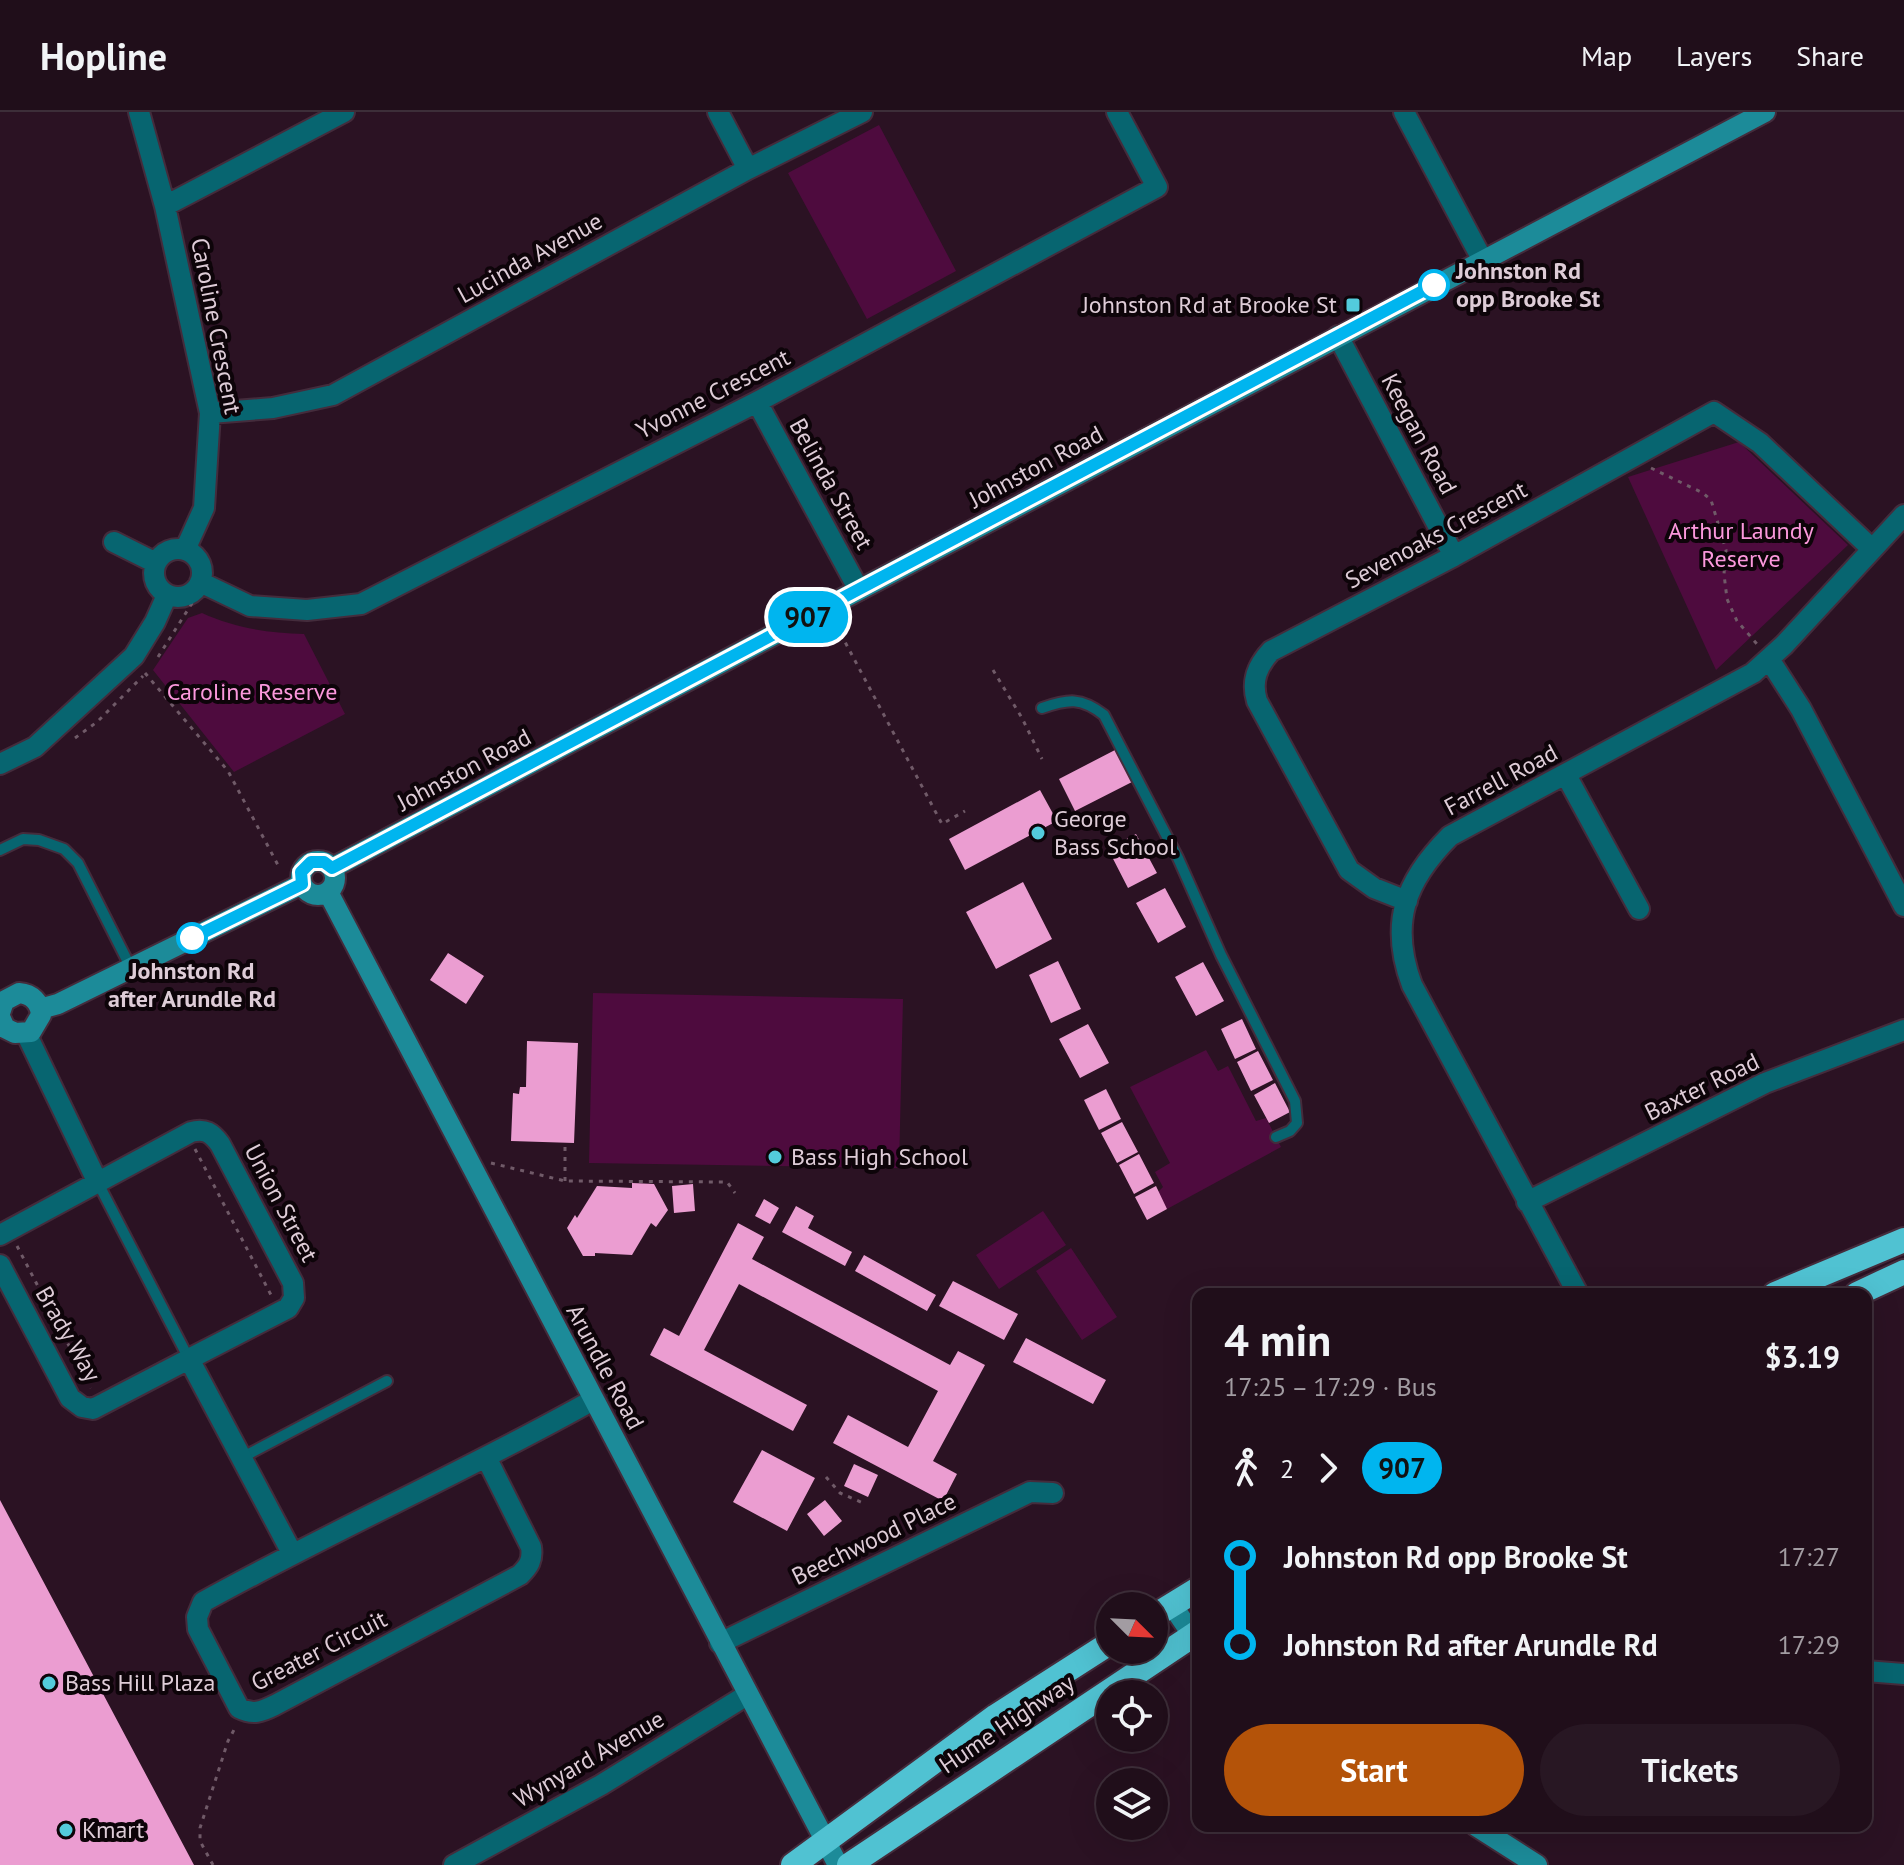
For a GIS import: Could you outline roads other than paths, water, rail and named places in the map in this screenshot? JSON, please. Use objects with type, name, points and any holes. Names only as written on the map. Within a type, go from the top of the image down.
[{"type":"highway","points":[[1789,1288],[1904,1240]]},
{"type":"highway","points":[[1870,1288],[1904,1272]]},
{"type":"highway","points":[[1168,1607],[1192,1593]]},
{"type":"highway","name":"Hume Highway","points":[[849,1865],[1192,1639]]},
{"type":"highway","name":"Hume Highway","points":[[793,1865],[996,1716],[1096,1652]]},
{"type":"street","name":"Caroline Crescent","points":[[139,112],[165,206],[210,413],[204,508],[185,550]]},
{"type":"street","points":[[165,206],[344,112]]},
{"type":"street","points":[[718,112],[748,169]]},
{"type":"street","name":"Lucinda Avenue","points":[[210,413],[273,408],[333,395],[748,169],[862,112]]},
{"type":"street","name":"Yvonne Crescent","points":[[200,582],[250,606],[307,610],[361,604],[757,402],[1157,187],[1117,112]]},
{"type":"street","points":[[1404,112],[1482,259]]},
{"type":"street","name":"Johnston Road","points":[[332,868],[1765,112]]},
{"type":"street","name":"Keegan Road","points":[[1338,336],[1454,556]]},
{"type":"street","name":"Belinda Street","points":[[757,402],[859,590]]},
{"type":"street","name":"Sevenoaks Crescent","points":[[1407,901],[1374,888],[1349,870],[1257,701],[1254,684],[1260,664],[1271,651],[1454,556],[1714,412],[1760,443],[1872,549]]},
{"type":"street","name":"Farrell Road","points":[[1575,1288],[1412,985],[1402,949],[1402,916],[1419,870],[1450,836],[1736,684],[1769,659],[1904,515]]},
{"type":"street","points":[[114,542],[156,563]]},
{"type":"street","points":[[185,550],[200,565],[200,582],[185,596],[167,595],[156,583],[156,563],[170,551],[185,550]]},
{"type":"street","points":[[0,764],[35,747],[134,656],[167,595]]},
{"type":"street","points":[[1769,659],[1801,709],[1904,906]]},
{"type":"street","points":[[1566,775],[1639,909]]},
{"type":"street","points":[[311,862],[324,862],[332,868],[335,880],[328,892],[311,894],[302,884],[301,872],[311,862]]},
{"type":"street","points":[[40,1009],[58,1004],[302,884]]},
{"type":"street","name":"Arundle Road","points":[[328,892],[838,1865]]},
{"type":"street","points":[[0,977],[11,995]]},
{"type":"street","points":[[11,995],[32,997],[40,1009],[39,1021],[31,1032],[11,1032],[0,1019],[4,1001],[11,995]]},
{"type":"street","name":"Baxter Road","points":[[1527,1202],[1765,1083],[1904,1030]]},
{"type":"street","points":[[4,1232],[97,1181],[26,1033]]},
{"type":"street","name":"Union Street","points":[[97,1181],[187,1134],[202,1129],[213,1134],[293,1283],[294,1298],[288,1308],[189,1359]]},
{"type":"street","name":"Brady Way","points":[[0,1265],[70,1398],[82,1407],[93,1409],[189,1359]]},
{"type":"street","points":[[189,1359],[292,1553]]},
{"type":"street","name":"Greater Circuit","points":[[486,1457],[531,1547],[533,1557],[520,1575],[261,1712],[239,1708],[198,1629],[197,1617],[203,1602],[292,1553],[593,1400]]},
{"type":"street","name":"Beechwood Place","points":[[720,1643],[1030,1492],[1053,1493]]},
{"type":"street","points":[[1168,1614],[1192,1633]]},
{"type":"street","points":[[1872,1671],[1904,1674]]},
{"type":"street","name":"Wynyard Avenue","points":[[454,1865],[601,1785],[747,1695]]},
{"type":"street","points":[[1485,1832],[1537,1865]]},
{"type":"lane","points":[[1042,708],[1079,700],[1092,705],[1104,715],[1178,858],[1221,955],[1295,1101],[1297,1123],[1290,1131],[1276,1137]]},
{"type":"lane","points":[[0,850],[23,839],[39,840],[64,849],[78,863],[131,968]]},
{"type":"lane","points":[[97,1181],[189,1359]]},
{"type":"lane","points":[[241,1458],[387,1381]]},
{"type":"place","name":"Johnston Rd opp Brooke St","points":[[1434,285]]},
{"type":"place","name":"Johnston Rd at Brooke St","points":[[1353,305]]},
{"type":"place","name":"George Bass School","points":[[1038,833]]},
{"type":"place","name":"Johnston Rd after Arundle Rd","points":[[192,938]]},
{"type":"place","name":"Bass High School","points":[[775,1157]]},
{"type":"place","name":"Bass Hill Plaza","points":[[49,1683]]},
{"type":"place","name":"Kmart","points":[[66,1830]]},
{"type":"park label","name":"Arthur Laundy Reserve","points":[[1741,545]]},
{"type":"park label","name":"Caroline Reserve","points":[[252,692]]}]
